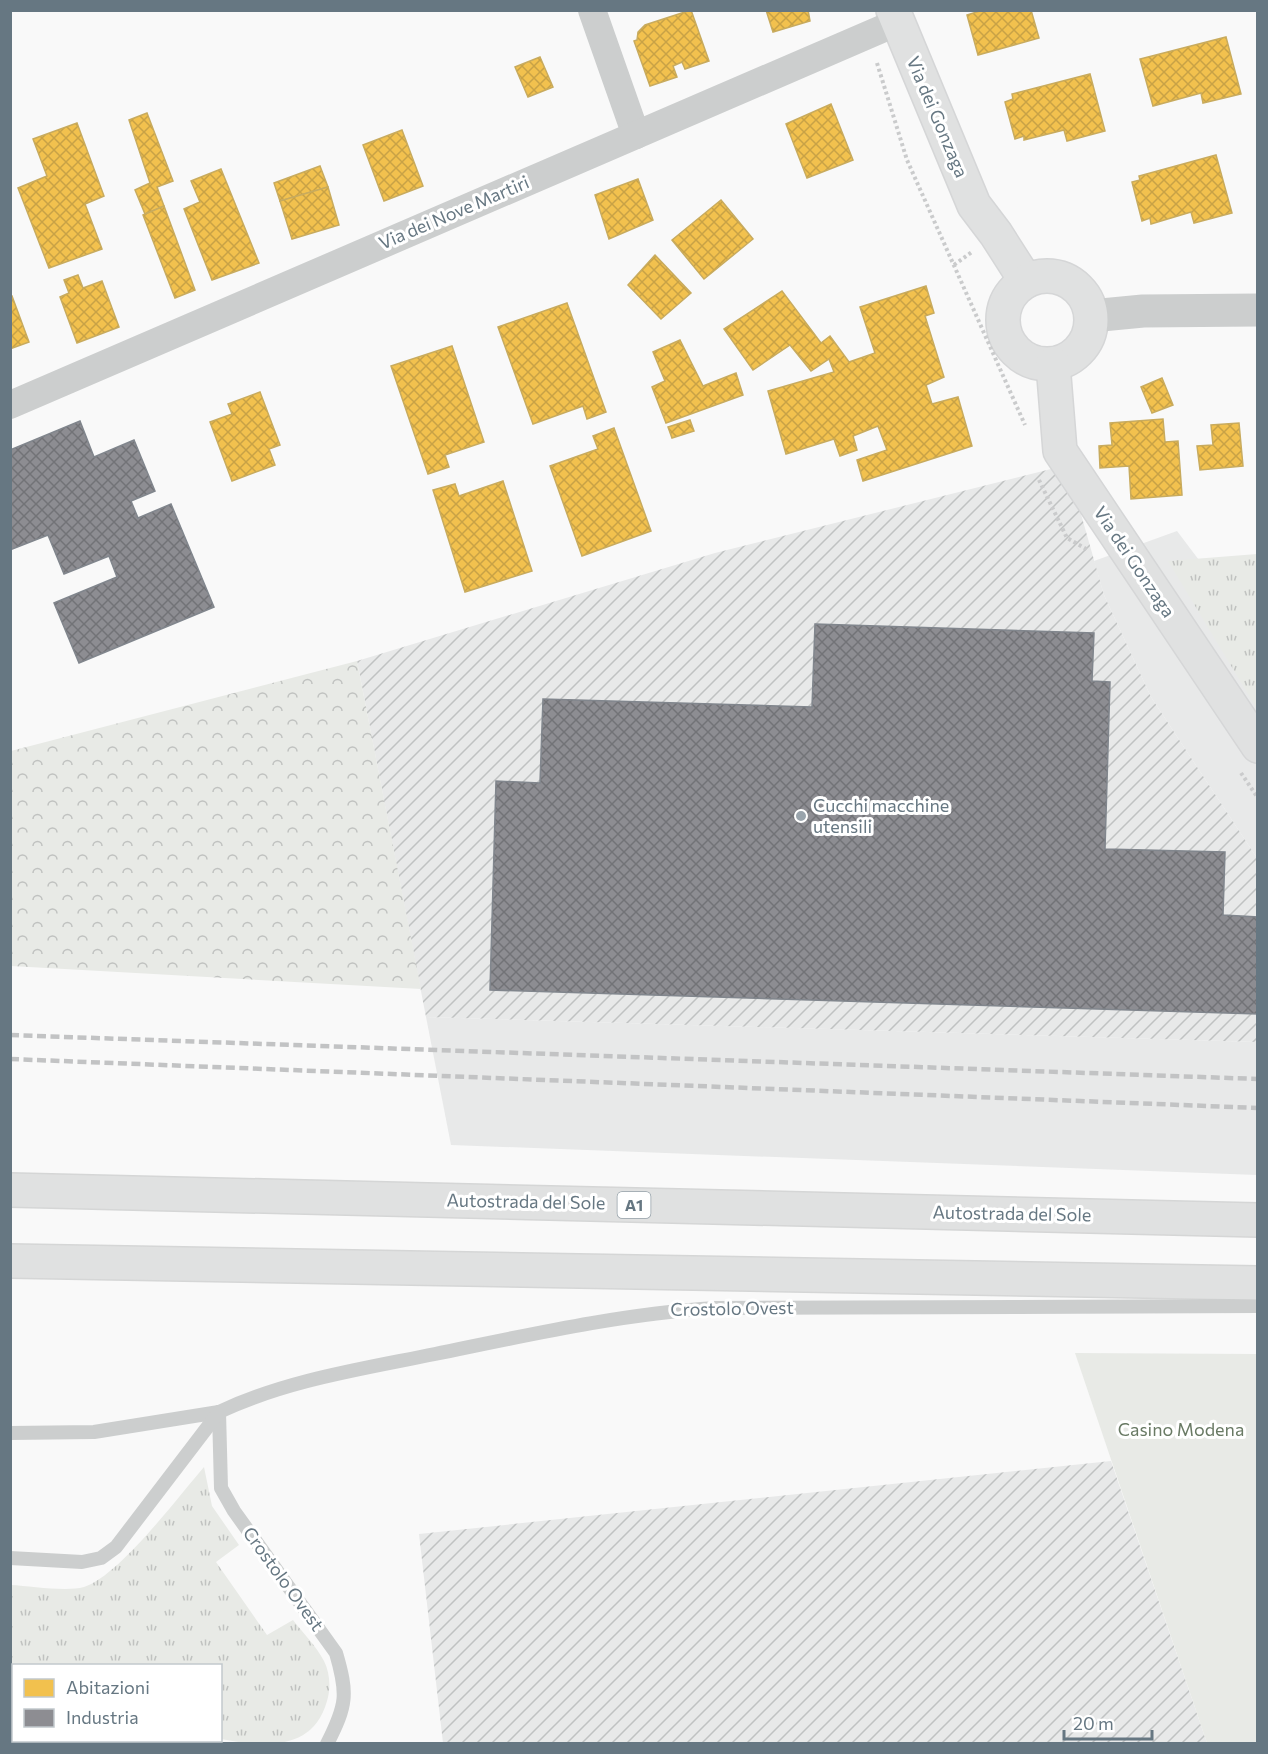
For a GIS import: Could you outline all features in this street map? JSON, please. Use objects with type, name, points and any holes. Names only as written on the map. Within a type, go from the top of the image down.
[{"type":"main road","name":"Via dei Gonzaga","points":[[896,16],[974,206],[996,234],[1026,281]]},
{"type":"main road","points":[[1047,277],[1068,282],[1083,296],[1091,316],[1085,342],[1066,360],[1053,364],[1035,363],[1020,355],[1008,342],[1003,325],[1004,308],[1012,292],[1026,281],[1047,277]]},
{"type":"main road","name":"Via dei Gonzaga","points":[[1053,364],[1060,451],[1257,746]]},
{"type":"main road","name":"Autostrada del Sole","points":[[10,1190],[1257,1220]]},
{"type":"main road","points":[[10,1261],[1257,1283]]},
{"type":"street","points":[[592,10],[636,135]]},
{"type":"street","name":"Via dei Nove Martiri","points":[[10,405],[868,34],[896,16]]},
{"type":"street","points":[[1091,316],[1143,311],[1257,310]]},
{"type":"lane","name":"Crostolo Ovest","points":[[327,1743],[345,1700],[343,1676],[336,1653],[234,1511],[221,1488],[219,1412],[263,1394],[307,1381],[601,1320],[660,1311],[727,1308],[1257,1306]]},
{"type":"lane","points":[[10,1433],[94,1432],[219,1412]]},
{"type":"lane","points":[[10,1558],[82,1562],[101,1558],[116,1547],[219,1412]]},
{"type":"path","points":[[868,34],[907,160],[954,265]]},
{"type":"shaded area","points":[[1067,465],[1104,595],[1151,697],[1257,858],[1257,1042],[426,1017],[357,661],[715,553]]},
{"type":"shaded area","points":[[1177,531],[1245,621],[1257,631],[1257,858],[1151,697],[1104,595],[1094,561]]},
{"type":"shaded area","points":[[426,1017],[1257,1042],[1257,1175],[451,1145]]},
{"type":"shaded area","points":[[1111,1461],[1207,1743],[443,1743],[419,1534]]},
{"type":"green space","points":[[1258,554],[1257,709],[1168,561]]},
{"type":"green space","points":[[357,661],[421,989],[11,966],[11,751]]},
{"type":"green space","name":"Casino Modena","points":[[1075,1353],[1257,1354],[1257,1743],[1207,1743]]},
{"type":"green space","points":[[204,1467],[212,1506],[239,1545],[216,1562],[267,1635],[293,1620],[317,1650],[328,1670],[327,1701],[320,1718],[310,1730],[298,1738],[269,1744],[222,1739],[222,1664],[12,1664],[11,1668],[11,1585],[68,1589],[84,1587],[114,1568],[147,1534]]},
{"type":"building: Abitazioni","points":[[691,10],[709,61],[685,69],[682,62],[673,66],[677,77],[650,86],[634,41],[637,40],[638,32],[645,25]]},
{"type":"building: Abitazioni","points":[[766,10],[808,10],[810,21],[773,32]]},
{"type":"building: Abitazioni","points":[[983,10],[1031,10],[1039,38],[978,55],[967,15]]},
{"type":"building: Abitazioni","points":[[1226,37],[1241,94],[1203,103],[1201,93],[1153,106],[1140,59]]},
{"type":"building: Abitazioni","points":[[540,57],[553,87],[528,97],[515,67]]},
{"type":"building: Abitazioni","points":[[1090,74],[1105,131],[1067,141],[1064,130],[1024,140],[1024,136],[1015,139],[1005,102],[1013,99],[1012,94]]},
{"type":"building: Abitazioni","points":[[831,104],[853,160],[807,178],[786,124]]},
{"type":"building: Abitazioni","points":[[147,113],[173,181],[157,187],[164,206],[145,214],[135,190],[150,183],[129,120]]},
{"type":"building: Abitazioni","points":[[77,123],[104,196],[85,204],[102,249],[49,268],[18,188],[47,176],[33,139]]},
{"type":"building: Abitazioni","points":[[402,130],[423,186],[384,201],[363,145]]},
{"type":"building: Abitazioni","points":[[1216,155],[1232,213],[1194,223],[1191,212],[1151,224],[1150,218],[1142,221],[1132,182],[1140,180],[1139,176]]},
{"type":"building: Abitazioni","points":[[320,166],[328,187],[280,201],[274,183]]},
{"type":"building: Abitazioni","points":[[221,169],[259,263],[212,280],[184,209],[200,202],[191,181]]},
{"type":"building: Abitazioni","points":[[638,179],[653,220],[609,239],[595,195]]},
{"type":"building: Abitazioni","points":[[328,187],[339,225],[292,239],[280,201]]},
{"type":"building: Abitazioni","points":[[721,200],[753,239],[704,279],[672,240]]},
{"type":"building: Abitazioni","points":[[164,206],[195,290],[175,298],[143,215]]},
{"type":"building: Abitazioni","points":[[655,255],[691,293],[661,319],[628,285]]},
{"type":"building: Abitazioni","points":[[78,275],[83,288],[102,281],[119,327],[77,343],[60,297],[69,293],[64,280]]},
{"type":"building: Abitazioni","points":[[926,286],[934,313],[925,316],[944,377],[926,385],[932,404],[958,397],[972,446],[863,481],[857,460],[887,450],[878,426],[853,436],[857,450],[840,456],[834,439],[786,454],[768,391],[834,372],[829,359],[811,371],[790,345],[753,370],[724,329],[782,291],[821,343],[830,336],[849,362],[875,353],[860,307]]},
{"type":"building: Abitazioni","points":[[12,296],[29,342],[10,349],[10,297]]},
{"type":"building: Abitazioni","points":[[567,303],[606,412],[587,419],[583,406],[533,424],[498,327]]},
{"type":"building: Abitazioni","points":[[680,340],[703,386],[736,373],[743,395],[666,423],[652,387],[665,381],[653,352]]},
{"type":"building: Abitazioni","points":[[452,346],[484,442],[445,455],[449,467],[428,474],[391,366]]},
{"type":"building: Abitazioni","points":[[1162,378],[1173,405],[1152,413],[1141,387]]},
{"type":"building: Abitazioni","points":[[260,392],[280,445],[269,449],[275,465],[232,481],[210,422],[232,414],[228,404]]},
{"type":"building: Abitazioni","points":[[1163,419],[1165,442],[1178,441],[1182,495],[1131,499],[1129,466],[1100,468],[1099,446],[1112,445],[1110,423]]},
{"type":"building: Abitazioni","points":[[690,420],[694,431],[672,438],[668,427]]},
{"type":"building: Abitazioni","points":[[1239,423],[1243,466],[1200,470],[1197,446],[1213,445],[1211,425]]},
{"type":"building: Abitazioni","points":[[614,428],[651,531],[582,556],[550,466],[598,449],[593,436]]},
{"type":"building: Abitazioni","points":[[503,481],[532,571],[465,592],[433,490],[455,484],[459,496]]},
{"type":"building: Industria","points":[[80,421],[94,457],[134,440],[155,491],[131,501],[138,518],[171,504],[214,607],[79,663],[54,603],[117,577],[109,556],[64,574],[48,535],[10,550],[10,450]]},
{"type":"building: Industria","name":"Cucchi macchine utensili","points":[[815,624],[1094,633],[1092,681],[1110,682],[1105,849],[1225,852],[1223,915],[1258,917],[1258,1014],[490,990],[496,781],[540,783],[543,699],[812,707]]},
{"type":"railway","points":[[10,1035],[1258,1079]]},
{"type":"railway","points":[[10,1059],[1258,1108]]},
{"type":"place","name":"Cucchi macchine utensili","points":[[801,816]]}]
